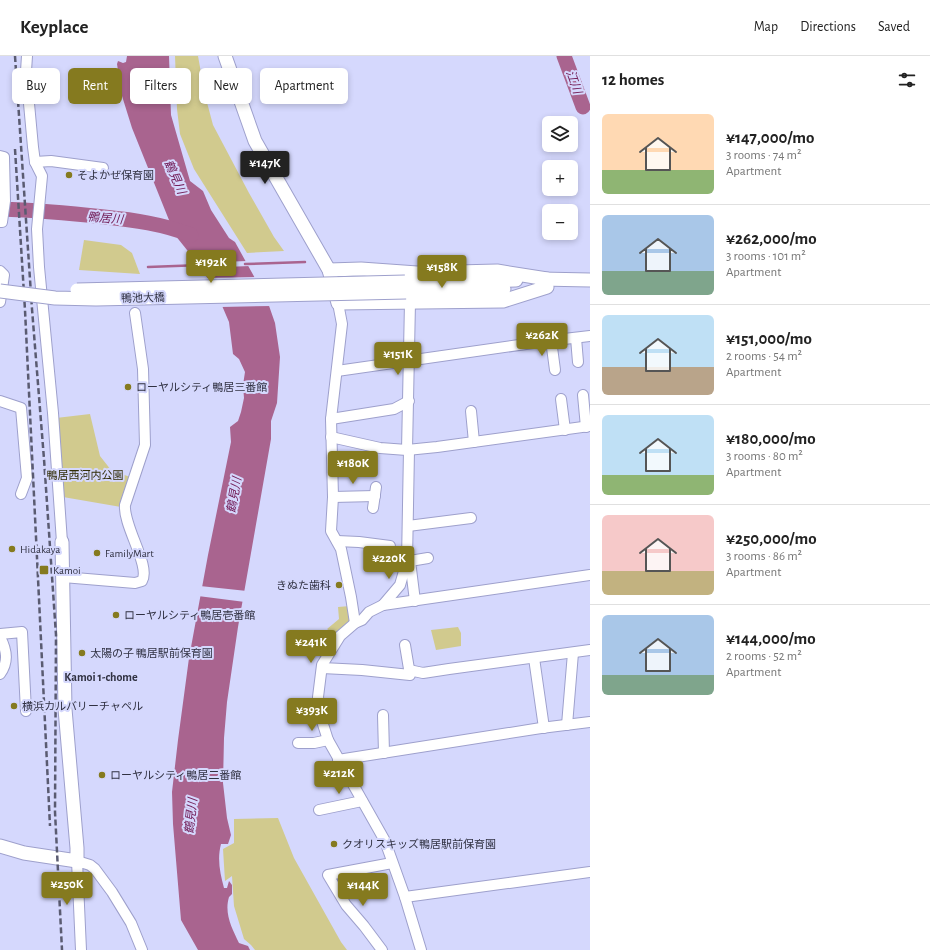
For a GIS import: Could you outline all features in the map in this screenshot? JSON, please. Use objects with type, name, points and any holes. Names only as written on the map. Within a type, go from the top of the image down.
[{"type":"street","points":[[26,56],[29,109],[35,162],[42,176],[37,229],[38,267],[53,413],[62,542],[65,709],[77,848],[81,950]]},
{"type":"street","points":[[225,56],[255,142],[330,270],[338,303],[342,324],[331,419],[333,497],[331,532],[341,549],[352,597],[355,623]]},
{"type":"street","points":[[0,156],[4,157],[5,201],[1,219]]},
{"type":"street","points":[[35,162],[50,161],[103,168]]},
{"type":"street","points":[[330,270],[361,269],[417,273],[497,271],[547,283],[590,285]]},
{"type":"street","points":[[0,271],[4,275],[0,302]]},
{"type":"street","points":[[338,303],[407,292],[590,280]]},
{"type":"street","name":"鴨池大橋","points":[[0,282],[37,287],[80,290],[407,292]]},
{"type":"street","points":[[407,292],[503,301],[547,283]]},
{"type":"street","name":"鴨池大橋","points":[[0,291],[55,298],[96,299],[407,292]]},
{"type":"street","points":[[407,292],[409,361],[408,561],[415,601]]},
{"type":"street","points":[[63,577],[136,583],[142,581],[144,577],[143,564],[128,527],[124,512],[145,445],[143,369],[135,313]]},
{"type":"street","points":[[337,371],[551,340],[590,336]]},
{"type":"street","points":[[576,338],[578,362]]},
{"type":"street","points":[[551,340],[555,370]]},
{"type":"street","points":[[331,437],[380,448],[408,450],[588,427],[583,395]]},
{"type":"street","points":[[561,399],[565,430]]},
{"type":"street","points":[[0,401],[21,408],[27,478],[21,494]]},
{"type":"street","points":[[331,419],[394,409],[409,401]]},
{"type":"street","points":[[471,411],[474,442]]},
{"type":"street","points":[[333,497],[375,492],[373,508]]},
{"type":"street","points":[[408,526],[471,518]]},
{"type":"street","points":[[337,541],[390,546]]},
{"type":"street","points":[[408,561],[428,558]]},
{"type":"street","points":[[408,561],[400,585],[382,605],[369,612],[362,620],[355,623],[340,636],[322,665],[318,697],[321,718],[328,740],[385,841],[405,897],[421,950]]},
{"type":"street","points":[[382,605],[590,575]]},
{"type":"street","points":[[0,634],[22,632],[26,711]]},
{"type":"street","points":[[0,637],[6,648],[6,658],[0,674]]},
{"type":"street","points":[[322,668],[410,674],[405,645]]},
{"type":"street","points":[[409,670],[423,673],[449,668],[590,650]]},
{"type":"street","points":[[567,725],[573,653]]},
{"type":"street","points":[[534,658],[544,728]]},
{"type":"street","points":[[383,715],[384,753]]},
{"type":"street","points":[[338,760],[590,722]]},
{"type":"street","points":[[298,743],[314,744],[328,740]]},
{"type":"street","points":[[319,810],[362,802]]},
{"type":"street","points":[[0,846],[24,853],[77,861],[90,865],[108,886],[131,923],[142,950]]},
{"type":"street","points":[[382,950],[346,905],[328,875],[392,863]]},
{"type":"street","points":[[405,897],[590,872]]},
{"type":"green space","points":[[175,56],[198,56],[200,68],[199,104],[207,104],[213,125],[249,193],[274,237],[284,251],[247,253],[194,169],[180,134],[177,104],[191,104],[191,68],[175,68]]},
{"type":"green space","points":[[84,240],[121,245],[132,253],[140,274],[79,270]]},
{"type":"green space","name":"鴨居西河内公園","points":[[90,414],[100,456],[111,470],[130,477],[121,507],[63,497],[56,418]]},
{"type":"green space","points":[[350,606],[353,621],[337,637],[327,629],[339,619],[338,607]]},
{"type":"green space","points":[[458,627],[461,633],[461,646],[436,650],[431,630]]},
{"type":"green space","points":[[278,818],[294,858],[341,942],[347,950],[255,950],[244,939],[234,906],[232,876],[225,881],[223,849],[234,843],[234,819]]},
{"type":"water","name":"鶴見川","points":[[127,56],[169,56],[169,68],[130,68],[130,104],[171,104],[171,115],[190,181],[203,191],[211,210],[229,238],[235,242],[267,300],[275,323],[280,357],[277,403],[271,421],[271,439],[238,627],[227,702],[224,738],[223,783],[227,818],[231,835],[228,844],[221,844],[219,855],[221,877],[224,888],[227,888],[229,881],[232,885],[232,894],[229,897],[227,909],[231,926],[239,943],[248,946],[250,950],[198,950],[181,920],[173,824],[172,792],[189,658],[231,442],[230,427],[238,421],[241,412],[244,398],[243,385],[245,372],[239,359],[233,354],[229,322],[220,301],[211,283],[175,235],[132,128],[122,96],[122,68],[118,68],[117,64],[118,61],[123,63],[126,62]]},
{"type":"pier","points":[[247,261],[250,266],[198,268],[194,263]]},
{"type":"pier","points":[[256,277],[271,306],[221,307],[205,278]]},
{"type":"pier","points":[[200,586],[247,591],[245,602],[198,596]]},
{"type":"waterway","name":"江川","points":[[564,56],[583,107]]},
{"type":"waterway","name":"鴨居川","points":[[0,209],[78,214],[126,220],[159,225],[191,235]]},
{"type":"waterway","points":[[245,264],[305,262]]},
{"type":"waterway","points":[[148,267],[202,265]]},
{"type":"railway","points":[[15,56],[56,635],[55,812],[62,950]]},
{"type":"railway","points":[[15,149],[25,310],[50,826]]},
{"type":"place","name":"そよかぜ保育園","points":[[69,175]]},
{"type":"place","name":"ローヤルシティ鴨居三番館","points":[[128,387]]},
{"type":"place","name":"Hidakaya","points":[[12,549]]},
{"type":"place","name":"FamilyMart","points":[[97,553]]},
{"type":"place","name":"Kamoi","points":[[44,570]]},
{"type":"place","name":"きぬた歯科","points":[[339,585]]},
{"type":"place","name":"ローヤルシティ鴨居壱番館","points":[[116,615]]},
{"type":"place","name":"太陽の子 鴨居駅前保育園","points":[[82,653]]},
{"type":"place","name":"横浜カルバリーチャペル","points":[[14,706]]},
{"type":"place","name":"ローヤルシティ鴨居二番館","points":[[102,775]]},
{"type":"place","name":"クオリスキッズ鴨居駅前保育園","points":[[334,844]]},
{"type":"district","name":"Kamoi 1-chome","points":[[101,677]]}]
